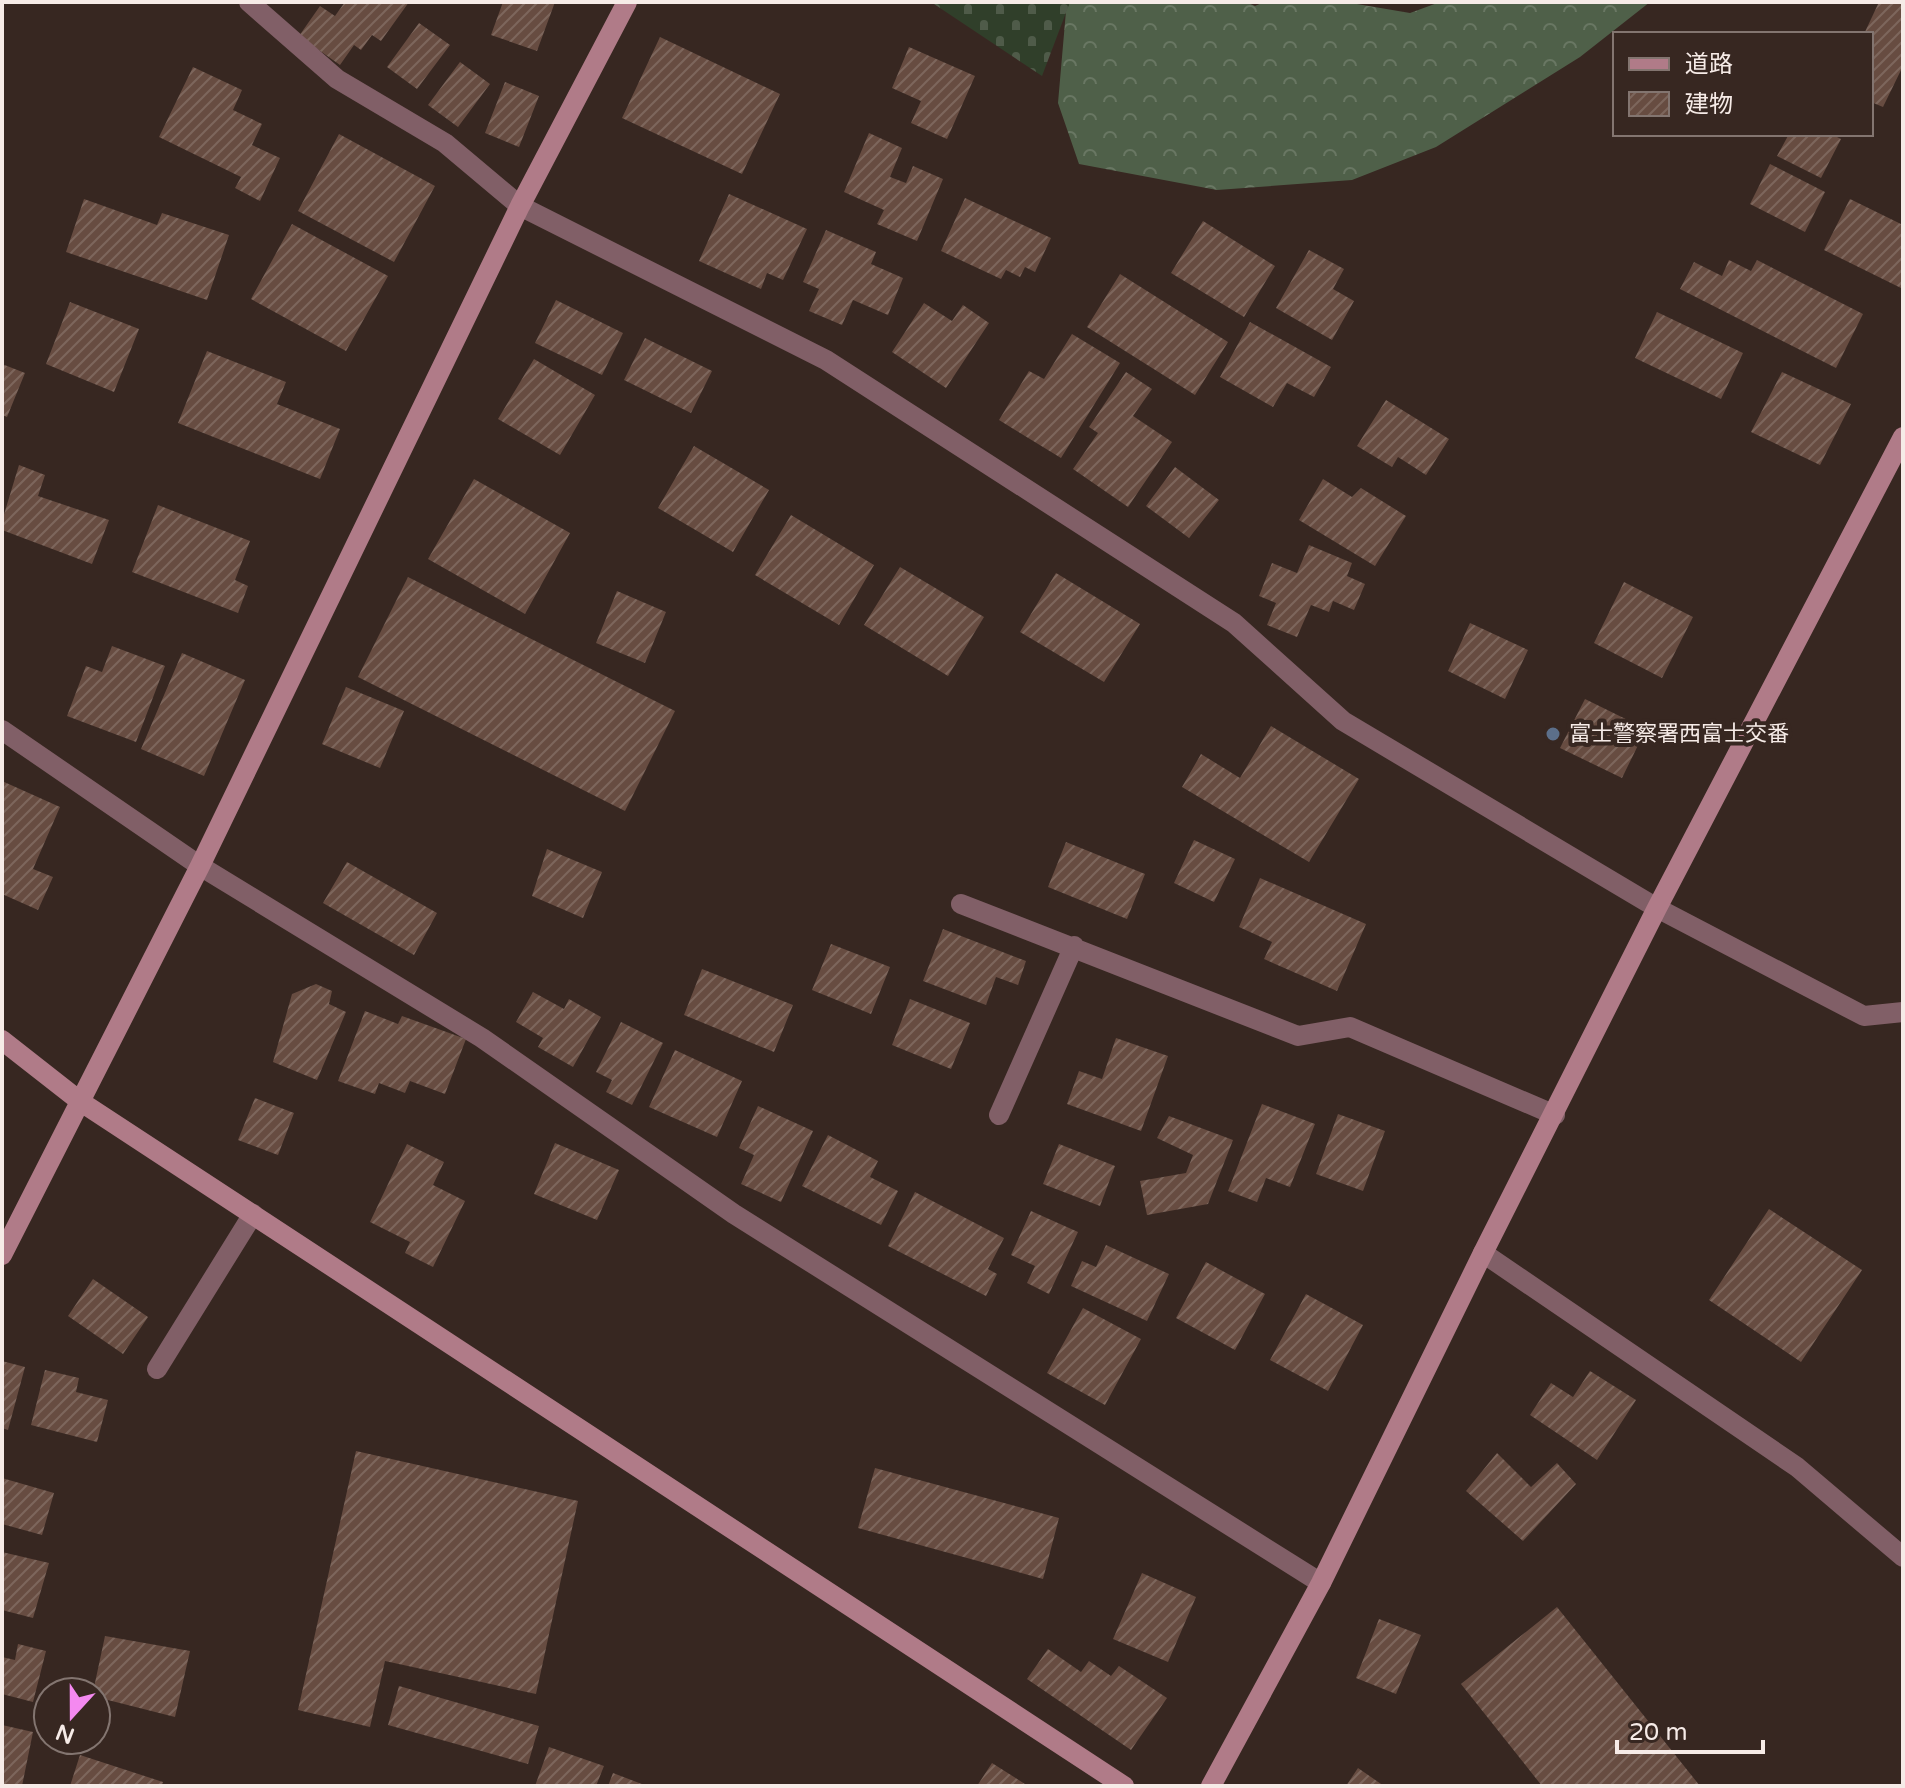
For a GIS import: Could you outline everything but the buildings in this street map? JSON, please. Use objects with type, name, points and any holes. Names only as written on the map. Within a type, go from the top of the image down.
[{"type":"street","points":[[249,2],[337,79],[445,143],[520,206],[826,360],[1234,623],[1343,721],[1657,908],[1864,1016],[1903,1012]]},
{"type":"street","points":[[2,1255],[200,866],[520,206],[627,2]]},
{"type":"street","points":[[1211,1786],[1321,1583],[1657,908],[1903,437]]},
{"type":"street","points":[[2,730],[200,866],[482,1038],[734,1214],[1321,1583]]},
{"type":"street","points":[[961,904],[1298,1036],[1350,1027],[1555,1115]]},
{"type":"street","points":[[999,1115],[1074,946]]},
{"type":"street","points":[[2,1040],[81,1102],[1124,1786]]},
{"type":"street","points":[[157,1369],[253,1214]]},
{"type":"street","points":[[1483,1253],[1797,1467],[1903,1557]]},
{"type":"green space","points":[[931,2],[1070,2],[1042,76]]},
{"type":"green space","points":[[1070,2],[1246,2],[1255,6],[1264,2],[1345,2],[1410,13],[1440,2],[1650,2],[1580,57],[1436,147],[1352,180],[1217,190],[1079,164],[1058,103],[1066,11]]},
{"type":"place","name":"富士警察署西富士交番","points":[[1553,734]]}]
